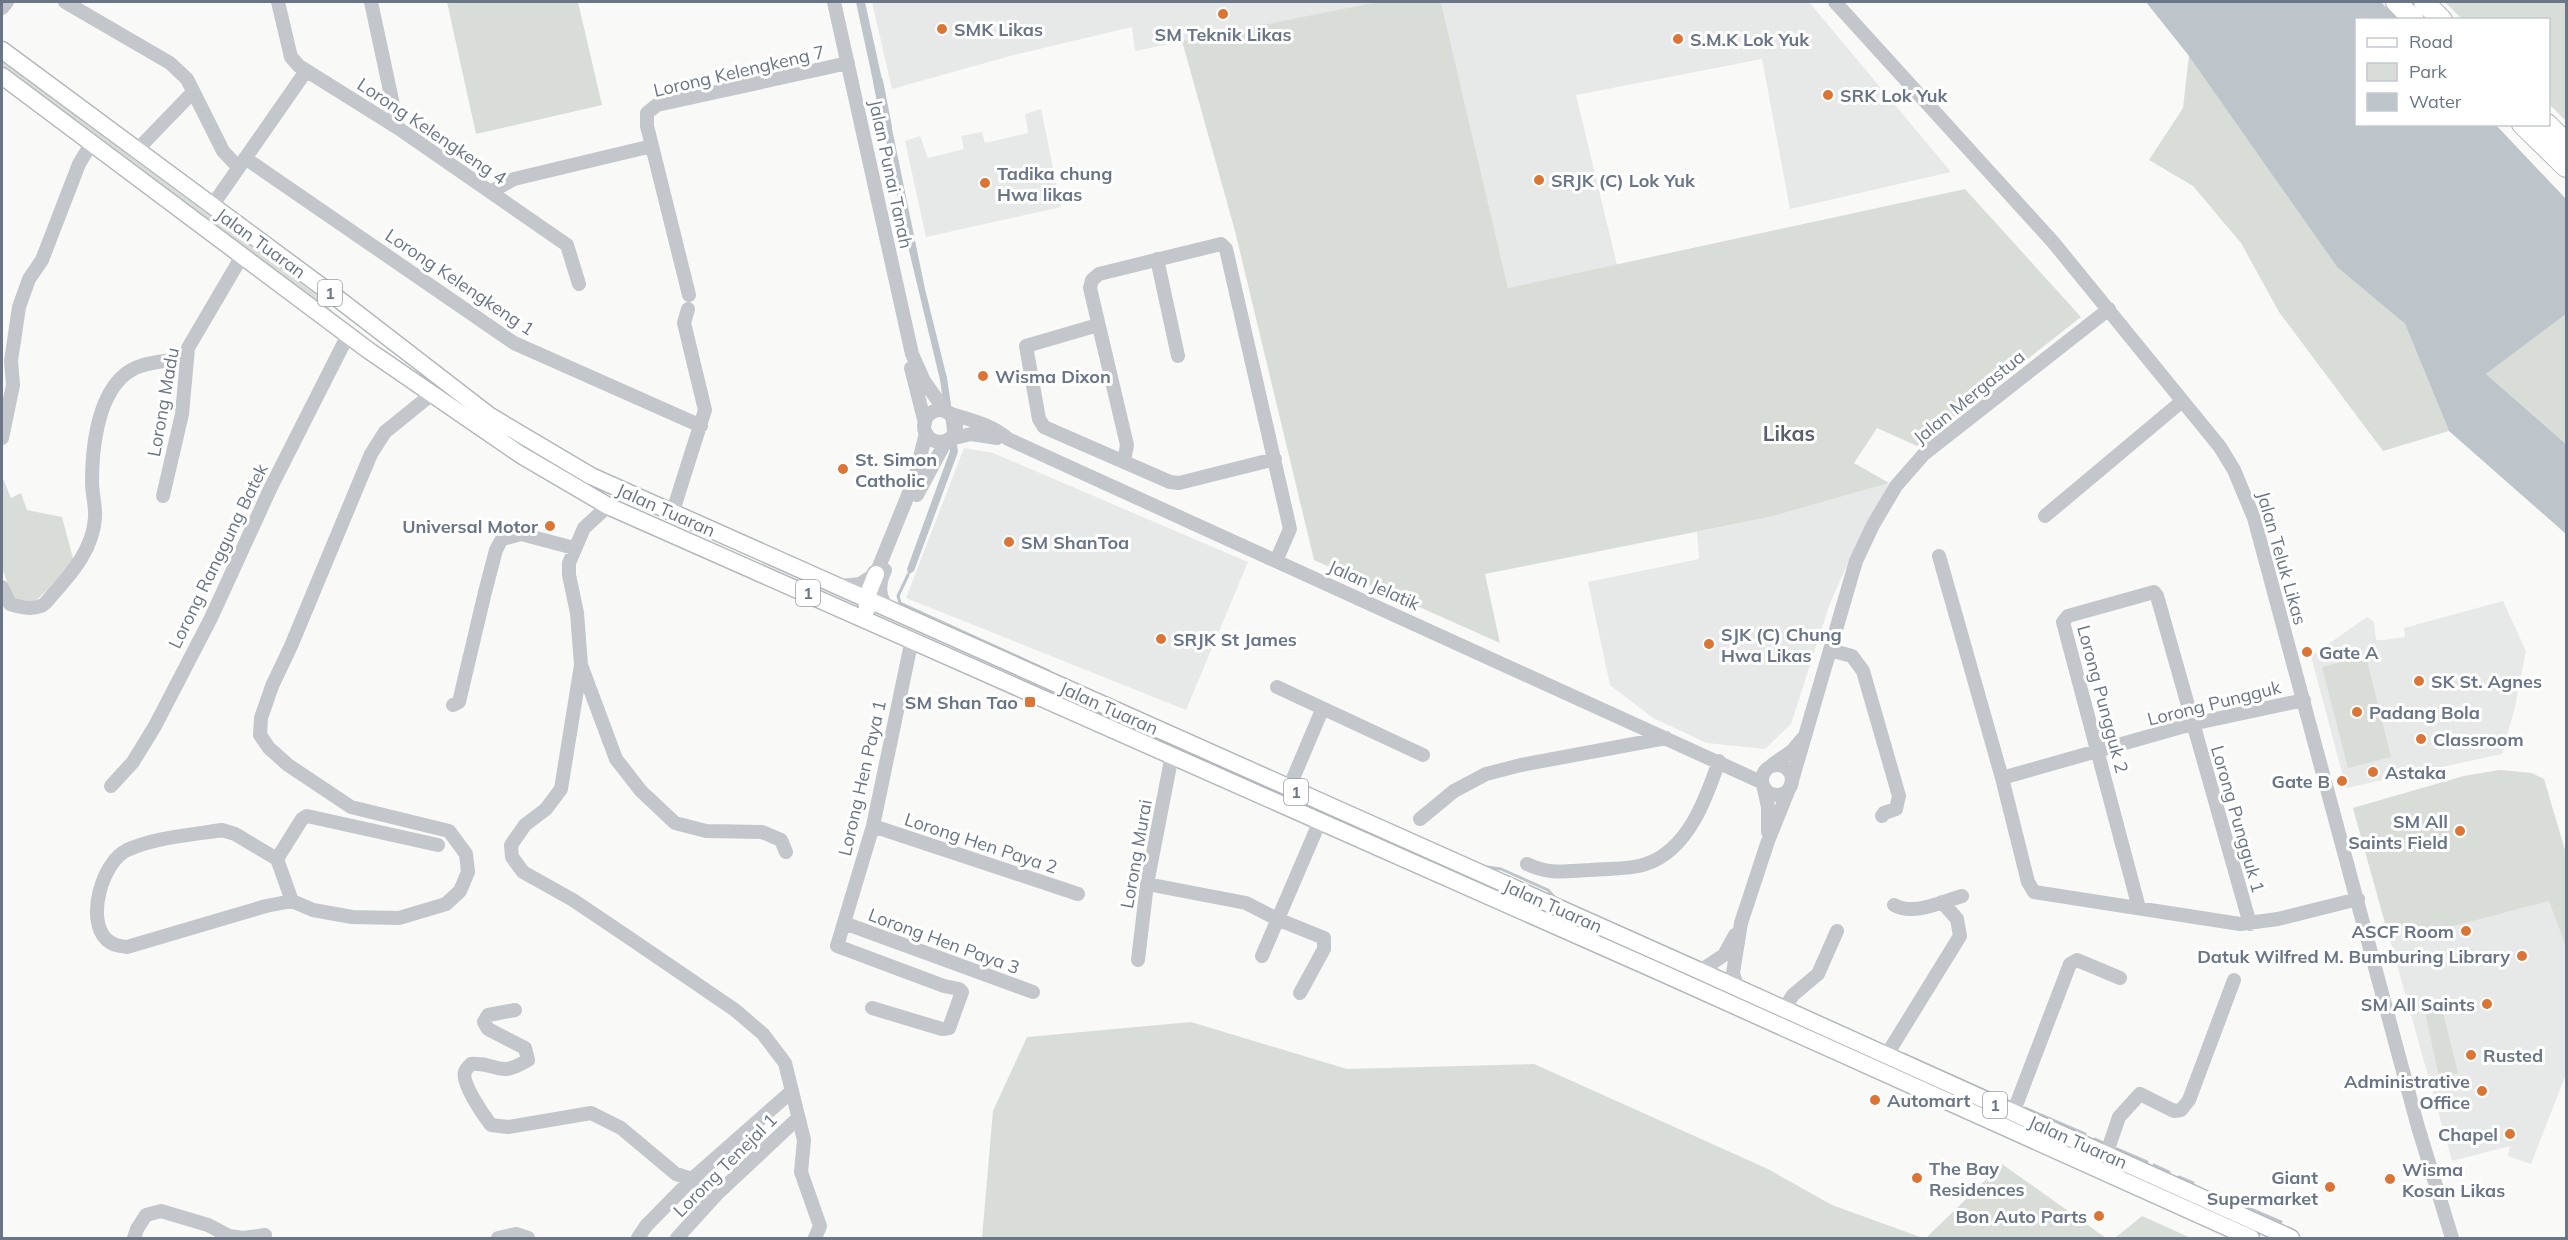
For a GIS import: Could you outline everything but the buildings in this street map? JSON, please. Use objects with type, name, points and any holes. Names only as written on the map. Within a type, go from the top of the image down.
[{"type":"highway","points":[[2396,2],[2412,18]]},
{"type":"highway","points":[[2424,2],[2440,18]]},
{"type":"highway","points":[[2524,126],[2566,167]]},
{"type":"highway","points":[[2549,126],[2566,143]]},
{"type":"main road","name":"Jalan Tuaran","points":[[2,51],[337,298],[507,427],[591,476],[1700,971]]},
{"type":"main road","name":"Jalan Tuaran","points":[[2,76],[348,336],[520,455],[608,506],[1336,828],[1735,996],[2205,1209],[2291,1239]]},
{"type":"main road","points":[[337,298],[336,311],[377,342],[377,350],[368,350]]},
{"type":"main road","points":[[876,574],[866,599],[866,606],[873,615],[931,642],[959,660]]},
{"type":"main road","points":[[1290,789],[1311,806],[1330,817],[1336,828]]},
{"type":"main road","points":[[1700,971],[1699,978],[1704,986],[1725,996],[1735,996]]},
{"type":"main road","name":"Jalan Tuaran","points":[[1735,996],[1784,1009],[1889,1051],[2013,1113],[2106,1155],[2205,1209],[2251,1239]]},
{"type":"street","points":[[2,8],[7,2]]},
{"type":"street","name":"Lorong Kelengkeng 1","points":[[65,2],[170,63],[187,80],[223,151],[514,343],[701,426]]},
{"type":"street","name":"Lorong Kelengkeng 4","points":[[278,2],[291,57],[306,71],[398,128],[567,245],[579,284]]},
{"type":"street","points":[[371,2],[398,128]]},
{"type":"street","name":"Jalan Punai Tanah","points":[[834,2],[912,354]]},
{"type":"street","name":"Jalan Teluk Likas","points":[[1835,2],[2053,242],[2109,309],[2181,402],[2220,447],[2247,497],[2304,700],[2418,1127],[2452,1239]]},
{"type":"street","name":"Lorong Kelengkeng 7","points":[[672,514],[701,426],[705,406],[684,323],[688,302],[646,120],[647,112],[657,105],[848,63]]},
{"type":"street","points":[[212,206],[306,71]]},
{"type":"street","points":[[136,151],[193,92]]},
{"type":"street","points":[[2,438],[13,385],[11,361],[20,306],[29,279],[42,260],[79,164],[91,144]]},
{"type":"street","points":[[490,192],[514,178],[652,146]]},
{"type":"street","points":[[1124,461],[1126,445],[1090,288],[1092,280],[1099,274],[1221,244],[1226,249],[1290,529],[1276,561]]},
{"type":"street","name":"Lorong Madu","points":[[163,495],[182,414],[187,368],[185,358],[188,348],[242,256]]},
{"type":"street","points":[[1157,259],[1178,356]]},
{"type":"street","name":"Jalan Mergastua","points":[[1700,971],[1728,950],[1741,922],[1768,841],[1791,784],[1856,561],[1873,525],[1896,486],[1924,454],[2109,309]]},
{"type":"street","points":[[1098,326],[1026,346],[1025,351],[1041,423],[1170,482],[1179,483],[1275,459]]},
{"type":"street","name":"Lorong Ranggung Batek","points":[[111,786],[133,762],[155,726],[211,618],[271,487],[348,336]]},
{"type":"street","points":[[893,612],[881,598],[882,576],[920,487],[956,426],[924,381],[912,354]]},
{"type":"street","points":[[912,354],[911,364],[925,428],[936,442],[948,440]]},
{"type":"street","points":[[2,587],[10,604],[27,608],[43,605],[74,572],[89,544],[96,518],[92,483],[94,447],[104,406],[112,387],[122,376],[138,366],[185,358]]},
{"type":"street","points":[[292,901],[277,859],[235,834],[222,830],[165,839],[126,851],[108,868],[100,885],[99,930],[106,940],[115,945],[127,947],[292,901],[314,910],[351,917],[399,918],[446,904],[460,891],[468,872],[466,854],[448,831],[351,807],[288,765],[269,748],[260,735],[261,718],[272,686],[291,646],[370,454],[385,432],[432,394]]},
{"type":"street","points":[[2045,516],[2181,402]]},
{"type":"street","points":[[838,586],[860,584],[876,574],[915,478],[925,428],[933,412],[947,413]]},
{"type":"street","name":"Jalan Jelatik","points":[[947,413],[975,421],[1003,434],[1008,439]]},
{"type":"street","name":"Jalan Jelatik","points":[[948,440],[971,434],[1008,439],[1722,763],[1763,785]]},
{"type":"street","points":[[608,506],[584,528],[569,563],[569,575],[577,613],[581,665],[561,789],[546,809],[525,825],[512,844],[512,857],[523,872],[573,900],[625,935],[735,1011],[763,1034],[785,1064],[792,1091],[805,1152],[801,1172],[820,1226],[815,1239]]},
{"type":"street","points":[[453,705],[459,702],[496,550],[502,538],[521,534],[574,548]]},
{"type":"street","points":[[1939,556],[2002,778],[2028,882],[2034,892],[2240,924],[2250,924],[2358,899]]},
{"type":"street","name":"Lorong Pungguk 2","points":[[2139,908],[2064,626],[2064,618],[2154,592],[2192,724]]},
{"type":"street","name":"Lorong Hen Paya 1","points":[[872,1008],[942,1029],[949,1028],[962,992],[837,946],[873,826],[912,639]]},
{"type":"street","points":[[1830,650],[1852,657],[1863,672],[1899,796],[1896,808],[1882,816]]},
{"type":"street","points":[[581,665],[616,759],[641,791],[675,823],[706,831],[762,832],[782,840],[786,852]]},
{"type":"street","points":[[1277,687],[1322,710],[1423,755]]},
{"type":"street","name":"Lorong Pungguk","points":[[2002,778],[2192,724],[2304,700]]},
{"type":"street","points":[[1290,789],[1322,710]]},
{"type":"street","name":"Lorong Pungguk 1","points":[[2192,724],[2250,924]]},
{"type":"street","name":"Jalan Mergastua","points":[[1770,766],[1792,751],[1804,736]]},
{"type":"street","points":[[1420,819],[1454,791],[1486,774],[1521,765],[1667,738]]},
{"type":"street","name":"Lorong Murai","points":[[1138,960],[1147,884],[1172,755]]},
{"type":"street","points":[[1527,864],[1541,871],[1555,872],[1633,867],[1660,858],[1685,832],[1705,801],[1722,763]]},
{"type":"street","name":"Jalan Jelatik","points":[[1722,763],[1770,766]]},
{"type":"street","points":[[1770,766],[1786,767],[1791,775],[1791,784],[1781,794],[1772,794],[1763,785],[1763,772],[1770,766]]},
{"type":"street","name":"Jalan Mergastua","points":[[1763,785],[1768,807],[1768,841]]},
{"type":"street","points":[[277,859],[302,819],[307,816],[438,845]]},
{"type":"street","points":[[1262,956],[1320,821]]},
{"type":"street","name":"Lorong Hen Paya 2","points":[[873,826],[1078,894]]},
{"type":"street","points":[[1147,884],[1246,903],[1277,919],[1320,936],[1326,942],[1300,993]]},
{"type":"street","points":[[1894,905],[1903,910],[1962,896]]},
{"type":"street","points":[[1889,1051],[1960,936],[1958,919],[1942,902]]},
{"type":"street","name":"Jalan Mergastua","points":[[1735,996],[1733,973],[1741,922]]},
{"type":"street","name":"Lorong Hen Paya 3","points":[[844,923],[1033,992]]},
{"type":"street","points":[[1784,1009],[1793,995],[1818,974],[1837,931]]},
{"type":"street","points":[[2013,1113],[2070,964],[2077,960],[2120,978]]},
{"type":"street","points":[[2106,1155],[2119,1117],[2140,1094],[2174,1111],[2181,1110],[2189,1100],[2234,980]]},
{"type":"street","points":[[515,1010],[488,1015],[484,1022],[488,1029],[525,1048],[528,1060],[512,1070],[498,1070],[471,1064],[465,1071],[464,1077],[478,1108],[491,1125],[508,1127],[591,1113],[621,1128],[676,1174],[692,1179],[717,1194]]},
{"type":"street","points":[[638,1239],[646,1226],[692,1179],[792,1091]]},
{"type":"street","name":"Lorong Tenejal 1","points":[[677,1239],[717,1194],[798,1118]]},
{"type":"street","points":[[134,1239],[146,1215],[161,1211],[208,1225],[229,1236],[243,1238],[265,1235]]},
{"type":"street","name":"Jalan Teluk Likas","points":[[2445,1217],[2446,1239]]},
{"type":"street","points":[[498,1239],[516,1234],[528,1239]]},
{"type":"shaded area","points":[[872,2],[1377,2],[1135,51],[1132,27],[1010,56],[892,89]]},
{"type":"shaded area","points":[[1441,2],[1809,2],[1951,172],[1790,209],[1762,59],[1576,95],[1617,265],[1508,288]]},
{"type":"shaded area","name":"Tadika chung Hwa likas","points":[[1041,109],[1061,207],[926,237],[905,141],[920,136],[928,158],[964,149],[961,136],[982,132],[985,143],[1028,133],[1025,114]]},
{"type":"shaded area","points":[[964,448],[993,453],[1248,562],[1186,710],[906,598]]},
{"type":"shaded area","name":"SJK (C) Chung Hwa Likas","points":[[1889,483],[1859,539],[1830,603],[1791,724],[1765,749],[1707,743],[1653,718],[1610,685],[1588,582],[1699,559],[1697,532],[1770,517]]},
{"type":"shaded area","name":"SK St. Agnes","points":[[2503,601],[2526,651],[2515,707],[2502,754],[2346,788],[2311,656],[2367,617],[2374,622],[2376,640],[2383,640],[2405,637],[2404,628]]},
{"type":"shaded area","name":"SM All Saints","points":[[2500,770],[2531,773],[2544,779],[2566,854],[2566,1074],[2531,1164],[2508,1156],[2510,1146],[2452,1161],[2353,808],[2464,776]]},
{"type":"green space","points":[[447,2],[578,2],[602,105],[476,134]]},
{"type":"green space","points":[[1377,2],[1441,2],[1508,288],[1965,189],[2081,317],[1917,446],[1877,428],[1854,463],[1889,483],[1770,517],[1485,574],[1500,643],[1314,560],[1235,231],[1182,41]]},
{"type":"green space","points":[[2445,2],[2566,2],[2566,121],[2550,105],[2550,18],[2461,18]]},
{"type":"green space","points":[[2189,55],[2337,267],[2405,324],[2449,431],[2383,451],[2279,312],[2241,243],[2193,186],[2149,160],[2183,108]]},
{"type":"green space","points":[[2,61],[323,300],[332,311],[376,344],[2,69]]},
{"type":"green space","points":[[2566,314],[2566,444],[2486,374]]},
{"type":"green space","points":[[2,476],[11,498],[21,493],[27,510],[62,517],[74,562],[37,600],[25,604],[13,598],[2,568]]},
{"type":"green space","name":"Padang Bola","points":[[2366,656],[2391,757],[2348,768],[2322,667]]},
{"type":"green space","name":"SM All Saints Field","points":[[2500,770],[2531,773],[2544,779],[2566,854],[2566,947],[2549,901],[2415,936],[2412,927],[2388,934],[2353,808],[2464,776]]},
{"type":"green space","points":[[2442,1008],[2458,1073],[2439,1077],[2425,1012]]},
{"type":"green space","points":[[1191,1022],[1347,1069],[1534,1064],[1768,1169],[1832,1205],[1923,1238],[982,1238],[993,1111],[1027,1037]]},
{"type":"green space","points":[[2002,1164],[2106,1238],[1926,1238]]},
{"type":"green space","points":[[2142,1216],[2191,1238],[2115,1238]]},
{"type":"water","points":[[856,2],[865,2],[885,93],[876,95]]},
{"type":"water","points":[[2146,2],[2381,2],[2397,18],[2355,18],[2355,126],[2497,126],[2566,199],[2566,314],[2486,374],[2566,444],[2566,534],[2449,431],[2405,324],[2337,267],[2189,56]]},
{"type":"water","points":[[889,114],[925,289],[947,378],[958,452],[914,571],[908,575],[907,569],[950,451],[940,380],[906,238],[881,116]]},
{"type":"waterway","points":[[878,81],[887,127]]},
{"type":"waterway","points":[[908,575],[898,596],[900,603],[1049,671]]},
{"type":"waterway","points":[[1487,867],[1501,869],[1548,890],[1556,899]]},
{"type":"waterway","points":[[1904,1054],[2013,1103]]},
{"type":"waterway","points":[[2025,1108],[2085,1134]]},
{"type":"waterway","points":[[2095,1139],[2104,1143]]},
{"type":"waterway","points":[[2117,1149],[2147,1162]]},
{"type":"waterway","points":[[2154,1165],[2169,1172]]},
{"type":"waterway","points":[[2179,1177],[2193,1183]]},
{"type":"waterway","points":[[2241,1205],[2281,1222]]},
{"type":"place","name":"SM Teknik Likas","points":[[1223,14]]},
{"type":"place","name":"SMK Likas","points":[[942,29]]},
{"type":"place","name":"S.M.K Lok Yuk","points":[[1678,39]]},
{"type":"place","name":"SRK Lok Yuk","points":[[1828,95]]},
{"type":"place","name":"SRJK (C) Lok Yuk","points":[[1539,180]]},
{"type":"place","name":"Tadika chung Hwa likas","points":[[985,183]]},
{"type":"place","name":"Wisma Dixon","points":[[983,376]]},
{"type":"place","name":"St. Simon Catholic","points":[[843,469]]},
{"type":"place","name":"Universal Motor","points":[[550,526]]},
{"type":"place","name":"SM ShanToa","points":[[1009,542]]},
{"type":"place","name":"SRJK St James","points":[[1161,639]]},
{"type":"place","name":"SJK (C) Chung Hwa Likas","points":[[1709,644]]},
{"type":"place","name":"Gate A","points":[[2307,652]]},
{"type":"place","name":"SK St. Agnes","points":[[2419,681]]},
{"type":"place","name":"SM Shan Tao","points":[[1030,702]]},
{"type":"place","name":"Padang Bola","points":[[2357,712]]},
{"type":"place","name":"Classroom","points":[[2421,739]]},
{"type":"place","name":"Astaka","points":[[2373,772]]},
{"type":"place","name":"Gate B","points":[[2342,781]]},
{"type":"place","name":"SM All Saints Field","points":[[2460,831]]},
{"type":"place","name":"ASCF Room","points":[[2466,931]]},
{"type":"place","name":"Datuk Wilfred M. Bumburing Library","points":[[2522,956]]},
{"type":"place","name":"SM All Saints","points":[[2487,1004]]},
{"type":"place","name":"Rusted","points":[[2471,1055]]},
{"type":"place","name":"Administrative Office","points":[[2482,1091]]},
{"type":"place","name":"Automart","points":[[1875,1100]]},
{"type":"place","name":"Chapel","points":[[2510,1134]]},
{"type":"place","name":"The Bay Residences","points":[[1917,1178]]},
{"type":"place","name":"Wisma Kosan Likas","points":[[2390,1179]]},
{"type":"place","name":"Giant Supermarket","points":[[2330,1187]]},
{"type":"place","name":"Bon Auto Parts","points":[[2099,1216]]},
{"type":"district","name":"Likas","points":[[1789,433]]}]
